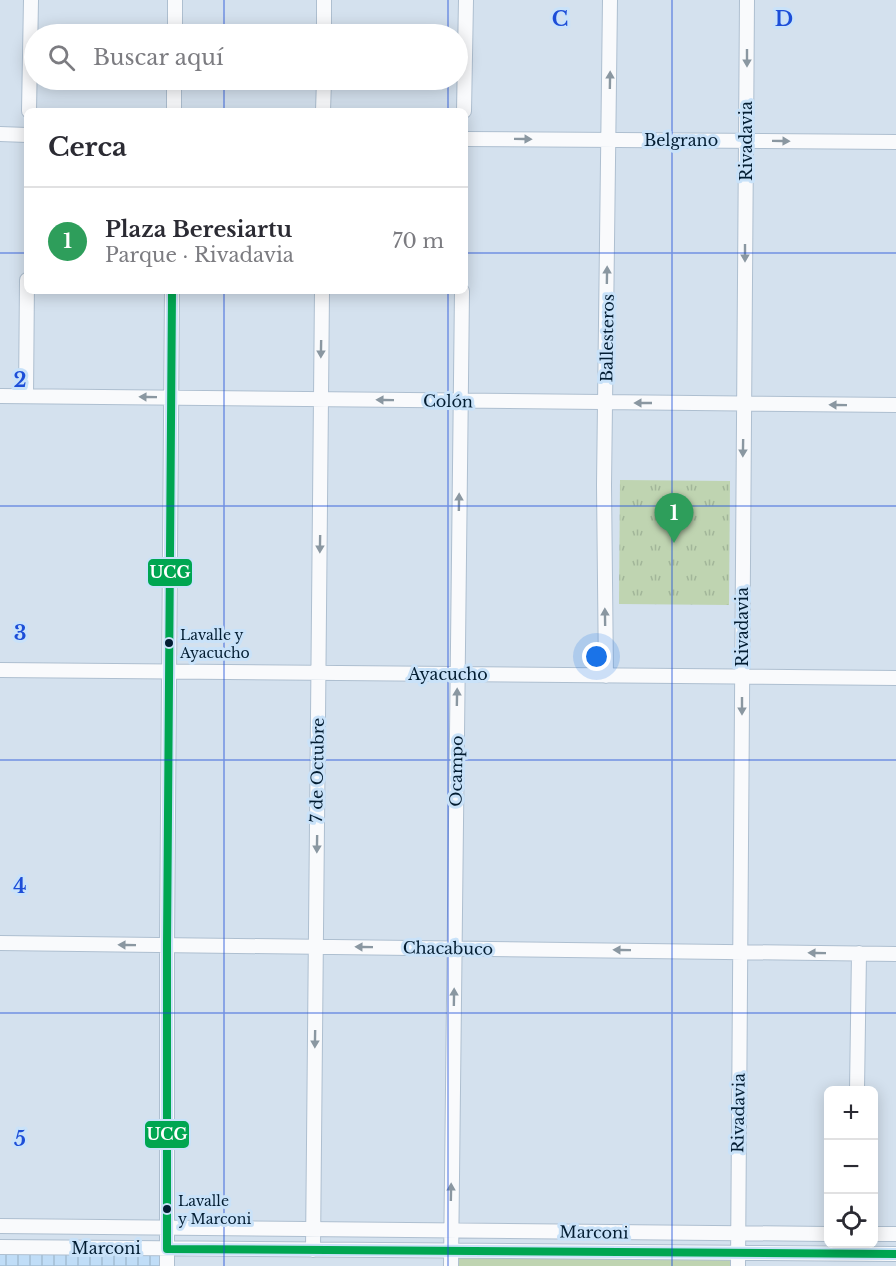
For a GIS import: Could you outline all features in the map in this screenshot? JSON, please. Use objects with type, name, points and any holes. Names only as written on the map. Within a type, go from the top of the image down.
[{"type":"street","points":[[31,0],[31,24]]},
{"type":"street","points":[[175,0],[175,24]]},
{"type":"street","points":[[324,0],[324,24]]},
{"type":"street","points":[[466,0],[466,24]]},
{"type":"street","name":"Ballesteros","points":[[606,676],[604,485],[610,0]]},
{"type":"street","name":"Rivadavia","points":[[738,1260],[747,0]]},
{"type":"street","points":[[29,90],[29,108]]},
{"type":"street","points":[[174,90],[174,108]]},
{"type":"street","points":[[323,108],[324,90]]},
{"type":"street","points":[[464,90],[464,108]]},
{"type":"street","points":[[0,135],[24,135]]},
{"type":"street","name":"Belgrano","points":[[468,139],[896,142]]},
{"type":"street","points":[[26,396],[27,294]]},
{"type":"street","points":[[167,1266],[172,294]]},
{"type":"street","name":"7 de Octubre","points":[[313,1250],[322,294]]},
{"type":"street","name":"Ocampo","points":[[451,1266],[462,294]]},
{"type":"street","name":"Colón","points":[[0,396],[896,405]]},
{"type":"street","name":"Ayacucho","points":[[0,670],[896,678]]},
{"type":"street","name":"Chacabuco","points":[[0,943],[896,954]]},
{"type":"street","points":[[857,1086],[859,953]]},
{"type":"street","name":"Marconi","points":[[0,1226],[824,1234]]},
{"type":"street","points":[[878,1234],[896,1234]]},
{"type":"street","name":"Marconi","points":[[0,1247],[451,1251],[738,1260],[856,1249],[896,1254]]},
{"type":"shaded area","points":[[0,1247],[167,1249],[167,1266],[0,1266]]},
{"type":"green space","points":[[620,480],[730,481],[729,605],[619,604]]},
{"type":"green space","points":[[451,1251],[738,1253],[738,1266],[451,1266]]},
{"type":"transit line","name":"UCG","points":[[172,294],[167,1249],[896,1254]]},
{"type":"place","name":"Plaza Beresiartu","points":[[674,543]]},
{"type":"place","name":"Lavalle y Ayacucho","points":[[169,643]]},
{"type":"place","name":"Lavalle y Marconi","points":[[167,1209]]}]
